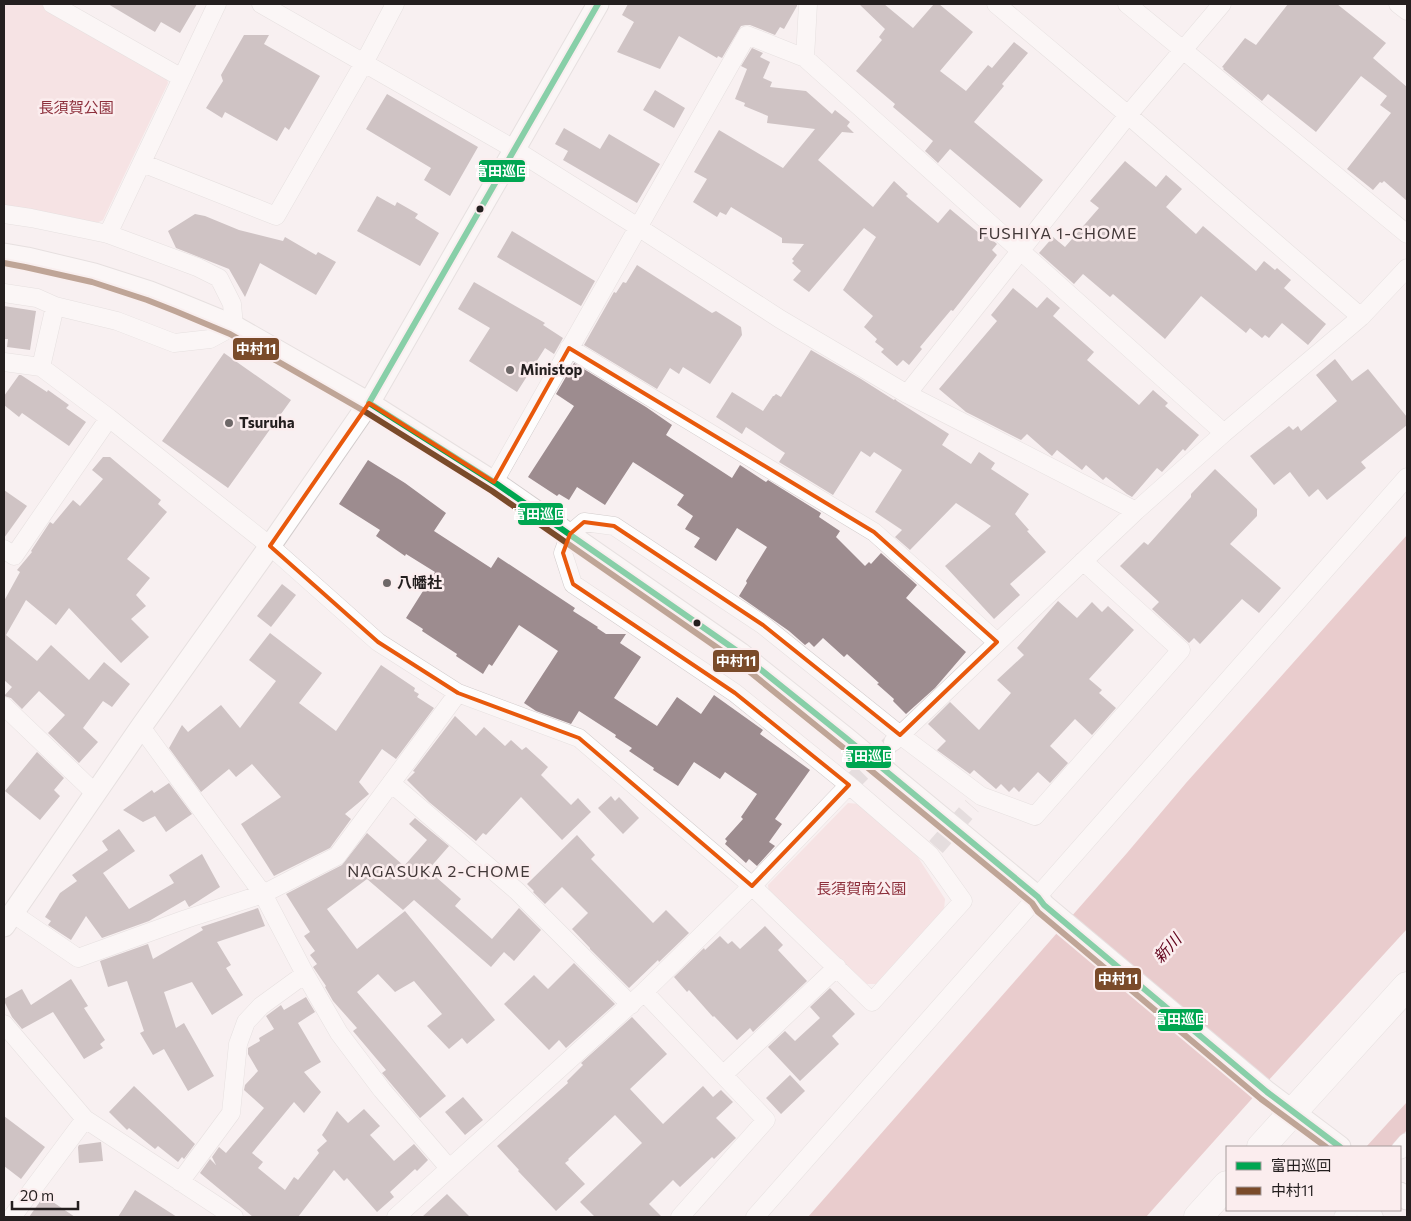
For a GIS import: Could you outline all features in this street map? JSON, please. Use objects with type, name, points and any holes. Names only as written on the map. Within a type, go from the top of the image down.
[{"type":"main road","points":[[1262,1146],[1407,986]]},
{"type":"main road","points":[[1198,1217],[1226,1186]]},
{"type":"street","points":[[52,4],[182,78]]},
{"type":"street","points":[[108,234],[217,4]]},
{"type":"street","points":[[261,4],[514,149],[785,322],[907,394],[1136,512]]},
{"type":"street","points":[[142,163],[276,216],[364,63],[395,4]]},
{"type":"street","points":[[458,692],[337,856],[263,894],[186,919],[78,958],[8,920],[369,403],[598,4]]},
{"type":"street","points":[[804,58],[808,4]]},
{"type":"street","points":[[996,4],[1361,316]]},
{"type":"street","points":[[1127,4],[1407,234]]},
{"type":"street","points":[[907,394],[1128,115],[1222,4]]},
{"type":"street","points":[[1398,4],[1407,11]]},
{"type":"street","points":[[494,482],[747,35],[804,58],[1224,433]]},
{"type":"street","points":[[4,214],[108,234],[197,267],[220,278],[232,304],[234,326]]},
{"type":"street","points":[[4,254],[94,274],[150,292],[234,326],[369,403],[494,482],[740,653],[846,738],[1267,1092],[1339,1146]]},
{"type":"street","points":[[896,738],[1136,512],[1224,433],[1361,316],[1407,268]]},
{"type":"street","points":[[4,293],[37,298],[55,306],[117,321],[174,343],[210,338],[234,326]]},
{"type":"street","points":[[41,367],[55,306]]},
{"type":"street","points":[[569,348],[874,532],[997,642]]},
{"type":"street","points":[[4,362],[41,367],[109,418],[270,546],[378,642],[458,692],[579,738],[752,886],[872,1002],[963,901],[933,851],[735,693],[573,584],[563,553],[570,534],[584,522],[614,526],[763,625],[896,738],[976,801],[1035,816],[1181,650],[1083,562]]},
{"type":"street","points":[[4,549],[14,556],[109,418]]},
{"type":"street","points":[[755,1217],[1041,901],[1407,477]]},
{"type":"street","points":[[4,706],[95,793]]},
{"type":"street","points":[[141,727],[263,894],[305,974],[350,1048],[382,1090],[449,1168]]},
{"type":"street","points":[[391,783],[516,892],[631,1005]]},
{"type":"street","points":[[396,1217],[631,1005],[752,886],[849,785]]},
{"type":"street","points":[[723,1075],[837,967]]},
{"type":"street","points":[[180,1182],[231,1113],[238,1044],[246,1022],[260,1006],[305,974]]},
{"type":"street","points":[[644,992],[766,1120],[680,1217]]},
{"type":"street","points":[[4,1024],[85,1119],[234,1217]]},
{"type":"street","points":[[12,1217],[85,1119]]},
{"type":"highlighted area","points":[[569,348],[874,532],[997,642],[900,735],[763,625],[614,526],[584,522],[570,534],[563,553],[573,584],[735,693],[849,785],[752,886],[579,738],[458,693],[378,642],[270,546],[369,403],[494,482]]},
{"type":"green space","name":"長須賀公園","points":[[4,4],[40,4],[166,75],[168,83],[103,220],[92,225],[4,206]]},
{"type":"green space","name":"長須賀南公園","points":[[848,803],[860,804],[910,845],[945,899],[944,910],[876,984],[867,984],[769,894],[768,885]]},
{"type":"water","name":"新川","points":[[1407,535],[1407,929],[1146,1217],[808,1217],[1186,783]]},
{"type":"water","points":[[1407,1102],[1407,1130],[1393,1146],[1367,1146]]},
{"type":"building","points":[[108,4],[197,4],[180,33],[161,22],[155,32]]},
{"type":"building","points":[[628,4],[797,4],[797,6],[784,29],[780,27],[775,35],[750,25],[741,26],[722,58],[718,56],[717,58],[679,36],[660,69],[617,52],[634,22],[622,15]]},
{"type":"building","points":[[859,4],[884,4],[913,28],[934,4],[939,4],[973,32],[940,71],[966,91],[988,65],[992,68],[1014,42],[1028,53],[974,122],[1043,180],[1020,208],[950,149],[938,163],[925,151],[933,141],[893,107],[895,104],[856,71],[882,40],[879,37],[885,29]]},
{"type":"building","points":[[1288,4],[1337,4],[1386,43],[1373,58],[1407,87],[1407,201],[1384,181],[1380,182],[1373,190],[1347,169],[1391,113],[1380,105],[1387,96],[1361,76],[1316,132],[1268,94],[1262,101],[1223,69],[1222,67],[1245,38],[1256,45]]},
{"type":"building","points":[[244,35],[269,35],[264,44],[320,76],[289,130],[285,127],[277,141],[225,112],[222,118],[206,108],[223,81],[221,75]]},
{"type":"building","points":[[752,48],[763,53],[760,57],[770,62],[763,78],[772,82],[770,87],[806,91],[832,114],[835,110],[850,122],[847,126],[854,133],[842,132],[818,160],[873,207],[894,181],[908,194],[906,196],[938,223],[950,209],[980,234],[982,231],[997,244],[992,250],[997,255],[953,311],[951,310],[920,347],[922,349],[909,365],[903,360],[897,366],[881,352],[884,349],[875,342],[877,339],[864,327],[873,316],[843,290],[876,237],[864,228],[809,292],[793,280],[801,271],[792,263],[794,261],[792,259],[804,244],[782,243],[782,238],[731,207],[726,215],[720,212],[717,217],[693,202],[707,179],[694,172],[719,130],[783,168],[815,129],[767,123],[768,116],[744,106],[745,103],[735,99],[747,69],[741,66]]},
{"type":"building","points":[[655,90],[685,108],[674,128],[643,110]]},
{"type":"building","points":[[387,94],[478,147],[450,196],[424,180],[431,168],[366,129]]},
{"type":"building","points":[[564,128],[600,149],[609,134],[660,164],[637,203],[563,160],[568,151],[555,144]]},
{"type":"building","points":[[1125,161],[1156,187],[1166,175],[1182,189],[1166,207],[1196,234],[1203,226],[1256,271],[1264,261],[1275,270],[1277,268],[1291,280],[1284,288],[1326,324],[1308,345],[1282,323],[1269,338],[1265,335],[1262,338],[1250,328],[1246,333],[1201,296],[1165,339],[1113,294],[1110,297],[1083,274],[1074,284],[1039,253],[1053,237],[1065,247],[1099,208],[1090,201]]},
{"type":"building","points":[[377,196],[395,206],[397,202],[418,214],[415,218],[439,233],[420,266],[357,231]]},
{"type":"building","points":[[195,214],[205,216],[239,230],[283,241],[285,237],[316,255],[318,252],[336,262],[316,295],[260,263],[245,297],[229,269],[176,248],[168,231]]},
{"type":"building","points":[[512,231],[595,281],[581,306],[497,257]]},
{"type":"building","points":[[637,265],[712,313],[716,311],[741,327],[742,335],[710,384],[683,367],[679,374],[670,368],[657,389],[584,345],[614,292],[616,293],[623,282],[626,283]]},
{"type":"building","points":[[474,282],[545,323],[543,325],[563,338],[554,354],[545,348],[517,392],[469,361],[490,328],[458,309]]},
{"type":"building","points":[[1013,288],[1037,308],[1047,297],[1060,308],[1053,316],[1094,352],[1087,360],[1139,405],[1153,390],[1168,403],[1165,406],[1199,435],[1162,472],[1157,468],[1132,497],[1106,477],[1103,480],[1086,465],[1082,470],[1057,450],[1052,456],[1027,434],[1021,440],[966,412],[939,389],[997,321],[991,315]]},
{"type":"building","points":[[4,306],[36,311],[30,350],[7,347],[8,339],[4,339]]},
{"type":"building","points":[[811,350],[895,399],[949,434],[942,445],[971,464],[979,452],[995,463],[991,469],[1029,494],[1015,514],[1046,552],[1010,584],[1020,595],[994,619],[945,566],[991,526],[956,503],[910,550],[895,537],[902,530],[875,512],[902,470],[874,452],[870,457],[861,451],[833,495],[779,462],[785,453],[746,427],[742,434],[716,417],[732,392],[763,411],[773,396],[776,394],[781,397]]},
{"type":"building","points":[[224,353],[291,400],[228,488],[162,441]]},
{"type":"building","points":[[1335,359],[1352,381],[1368,369],[1407,417],[1407,425],[1361,462],[1366,468],[1327,500],[1318,489],[1309,497],[1290,472],[1274,485],[1250,456],[1289,426],[1293,430],[1298,426],[1301,431],[1337,401],[1316,375]]},
{"type":"building","points":[[574,363],[672,425],[666,435],[732,478],[740,465],[821,513],[819,517],[840,531],[836,537],[865,566],[869,562],[871,564],[881,553],[917,585],[906,598],[966,652],[935,688],[906,714],[893,701],[894,699],[877,684],[879,683],[847,654],[844,657],[823,638],[814,647],[809,642],[805,645],[789,631],[739,596],[767,547],[737,528],[716,561],[694,547],[700,538],[685,529],[693,516],[677,505],[684,495],[633,462],[605,505],[577,487],[569,500],[559,494],[557,496],[528,477],[574,406],[556,394]]},
{"type":"building","points":[[19,375],[47,392],[48,390],[69,405],[66,408],[86,422],[69,446],[22,413],[19,417],[4,405],[4,396]]},
{"type":"building","points":[[103,457],[110,457],[161,500],[158,504],[167,512],[127,559],[150,578],[136,595],[146,606],[131,619],[149,637],[121,663],[69,608],[56,625],[26,600],[6,635],[37,661],[51,645],[89,680],[104,662],[130,684],[112,707],[103,701],[83,728],[98,742],[79,763],[48,733],[65,715],[39,691],[22,709],[11,698],[4,696],[12,687],[4,680],[4,601],[20,572],[17,570],[32,552],[50,522],[53,524],[73,500],[80,506],[103,479],[92,470]]},
{"type":"building","points":[[368,460],[405,483],[446,513],[434,531],[491,568],[498,557],[575,608],[573,611],[606,634],[626,634],[620,643],[641,657],[614,698],[657,726],[677,697],[701,714],[714,695],[763,730],[760,734],[810,770],[775,819],[782,824],[769,842],[775,846],[757,866],[749,859],[746,863],[725,844],[727,841],[725,839],[743,819],[741,817],[757,794],[725,772],[720,779],[694,762],[678,786],[653,770],[654,768],[629,751],[632,748],[615,737],[616,735],[579,711],[571,724],[536,711],[524,703],[558,651],[519,625],[492,666],[489,664],[483,674],[406,618],[435,572],[406,554],[405,556],[376,536],[380,530],[339,504]]},
{"type":"building","points":[[1215,469],[1257,509],[1257,516],[1230,544],[1281,588],[1259,613],[1242,599],[1200,644],[1194,638],[1189,643],[1152,609],[1159,602],[1120,566],[1144,542],[1148,545]]},
{"type":"building","points":[[4,490],[27,506],[4,538]]},
{"type":"building","points":[[282,584],[296,595],[271,627],[257,616]]},
{"type":"building","points":[[1058,601],[1077,618],[1092,602],[1102,612],[1108,606],[1134,630],[1089,679],[1102,690],[1099,693],[1116,708],[1092,735],[1075,719],[1050,746],[1068,763],[1050,783],[1038,772],[1019,792],[1014,787],[1009,792],[1001,784],[996,789],[974,770],[970,774],[937,750],[946,741],[928,724],[950,702],[979,730],[1011,693],[997,680],[1024,655],[1017,648]]},
{"type":"building","points":[[270,633],[322,673],[299,703],[336,731],[381,665],[415,688],[414,691],[419,694],[417,697],[434,708],[396,759],[382,749],[359,782],[369,794],[345,814],[351,819],[330,848],[274,876],[241,824],[281,797],[252,764],[236,777],[229,769],[201,792],[169,748],[182,725],[188,732],[221,705],[240,728],[276,681],[249,660]]},
{"type":"building","points":[[455,716],[476,736],[484,727],[505,746],[511,740],[522,750],[526,747],[548,767],[541,775],[571,805],[578,798],[591,812],[562,840],[521,797],[486,835],[483,833],[476,841],[429,802],[407,780],[415,772],[413,771]]},
{"type":"building","points":[[37,752],[64,778],[54,790],[60,796],[40,820],[5,791]]},
{"type":"building","points":[[169,783],[192,814],[166,832],[155,816],[143,822],[123,810],[152,790],[154,793]]},
{"type":"building","points":[[611,796],[615,801],[619,797],[639,818],[623,834],[598,808]]},
{"type":"building","points":[[415,818],[449,846],[428,870],[461,899],[455,906],[492,939],[519,908],[541,930],[514,961],[504,952],[491,967],[414,900],[403,910],[367,879],[327,909],[357,949],[405,911],[495,1020],[467,1044],[462,1038],[449,1049],[427,1026],[442,1014],[414,981],[395,992],[378,974],[357,992],[446,1096],[420,1118],[382,1073],[386,1070],[353,1031],[357,1028],[333,1001],[326,986],[313,967],[317,964],[310,955],[315,951],[304,936],[310,932],[286,894],[342,865],[367,833],[404,866],[427,840],[409,824]]},
{"type":"building","points":[[119,829],[135,851],[103,873],[129,909],[174,883],[169,875],[202,854],[220,887],[189,907],[185,900],[149,921],[102,938],[86,916],[71,940],[48,925],[51,921],[45,917],[60,893],[77,881],[72,875],[108,850],[102,841]]},
{"type":"building","points":[[577,835],[595,855],[591,859],[653,923],[666,910],[689,933],[629,988],[572,929],[588,913],[562,887],[545,904],[527,884]]},
{"type":"building","points":[[258,908],[265,926],[217,942],[231,965],[226,968],[243,995],[212,1015],[192,982],[164,992],[176,1028],[184,1023],[214,1076],[188,1091],[164,1049],[153,1055],[140,1033],[144,1031],[127,981],[108,987],[100,961],[148,944],[153,959],[203,930],[201,927]]},
{"type":"building","points":[[765,926],[783,945],[778,950],[807,981],[753,1032],[750,1028],[737,1040],[674,977],[704,948],[705,950],[720,936],[728,944],[732,941],[740,949]]},
{"type":"building","points":[[574,963],[615,1004],[566,1048],[559,1040],[549,1050],[504,1004],[534,975],[548,989]]},
{"type":"building","points":[[71,979],[88,1006],[84,1008],[105,1040],[100,1044],[103,1048],[84,1059],[53,1012],[22,1029],[12,1017],[4,1001],[4,999],[22,989],[31,1005]]},
{"type":"building","points":[[830,988],[855,1014],[832,1036],[839,1044],[800,1081],[768,1047],[785,1031],[795,1041],[820,1018],[810,1007]]},
{"type":"building","points":[[306,997],[315,1012],[298,1023],[321,1062],[304,1072],[321,1092],[304,1113],[294,1102],[252,1153],[263,1162],[258,1168],[285,1190],[294,1177],[298,1180],[319,1153],[317,1150],[327,1141],[322,1135],[337,1111],[348,1123],[364,1109],[380,1126],[370,1135],[394,1161],[414,1144],[428,1160],[390,1192],[394,1197],[377,1212],[347,1178],[344,1181],[334,1170],[298,1217],[253,1217],[200,1173],[210,1159],[216,1165],[212,1157],[219,1147],[226,1153],[264,1108],[244,1090],[245,1085],[258,1071],[248,1054],[248,1048],[260,1041],[259,1038],[274,1029],[266,1016],[281,1005],[284,1010]]},
{"type":"building","points":[[632,1017],[667,1054],[630,1089],[663,1124],[703,1086],[713,1097],[721,1090],[733,1102],[716,1118],[736,1138],[714,1159],[712,1157],[680,1187],[673,1180],[649,1204],[662,1217],[595,1217],[580,1202],[642,1143],[615,1115],[565,1163],[585,1184],[556,1211],[497,1146],[568,1083],[567,1081],[583,1065],[581,1063]]},
{"type":"building","points":[[790,1075],[805,1091],[781,1114],[766,1098]]},
{"type":"building","points":[[134,1086],[195,1144],[184,1159],[182,1157],[178,1162],[158,1146],[155,1149],[129,1128],[127,1130],[109,1112]]},
{"type":"building","points":[[463,1097],[483,1120],[465,1135],[445,1112]]},
{"type":"building","points":[[4,1116],[45,1147],[21,1179],[4,1166]]},
{"type":"building","points":[[101,1142],[103,1161],[79,1163],[79,1145]]},
{"type":"building","points":[[135,1190],[177,1217],[118,1217]]},
{"type":"building","points":[[447,1194],[470,1217],[422,1217]]},
{"type":"building","points":[[44,1196],[75,1217],[29,1217]]},
{"type":"tunnel","points":[[849,785],[893,742]]},
{"type":"tunnel","points":[[936,847],[972,806]]},
{"type":"transit line","name":"富田巡回","points":[[369,403],[598,4]]},
{"type":"transit line","name":"中村11","points":[[4,263],[92,282],[147,300],[230,334],[364,411],[492,491],[735,660],[1032,903],[1038,912],[1261,1099],[1325,1146]]},
{"type":"transit line","name":"富田巡回","points":[[369,403],[497,484],[740,653],[1038,897],[1044,905],[1267,1092],[1339,1146]]},
{"type":"place","name":"Ministop","points":[[510,370]]},
{"type":"place","name":"Tsuruha","points":[[229,423]]},
{"type":"place","name":"八幡社","points":[[387,583]]},
{"type":"district","name":"FUSHIYA 1-CHOME","points":[[1058,233]]},
{"type":"district","name":"NAGASUKA 2-CHOME","points":[[439,871]]}]
